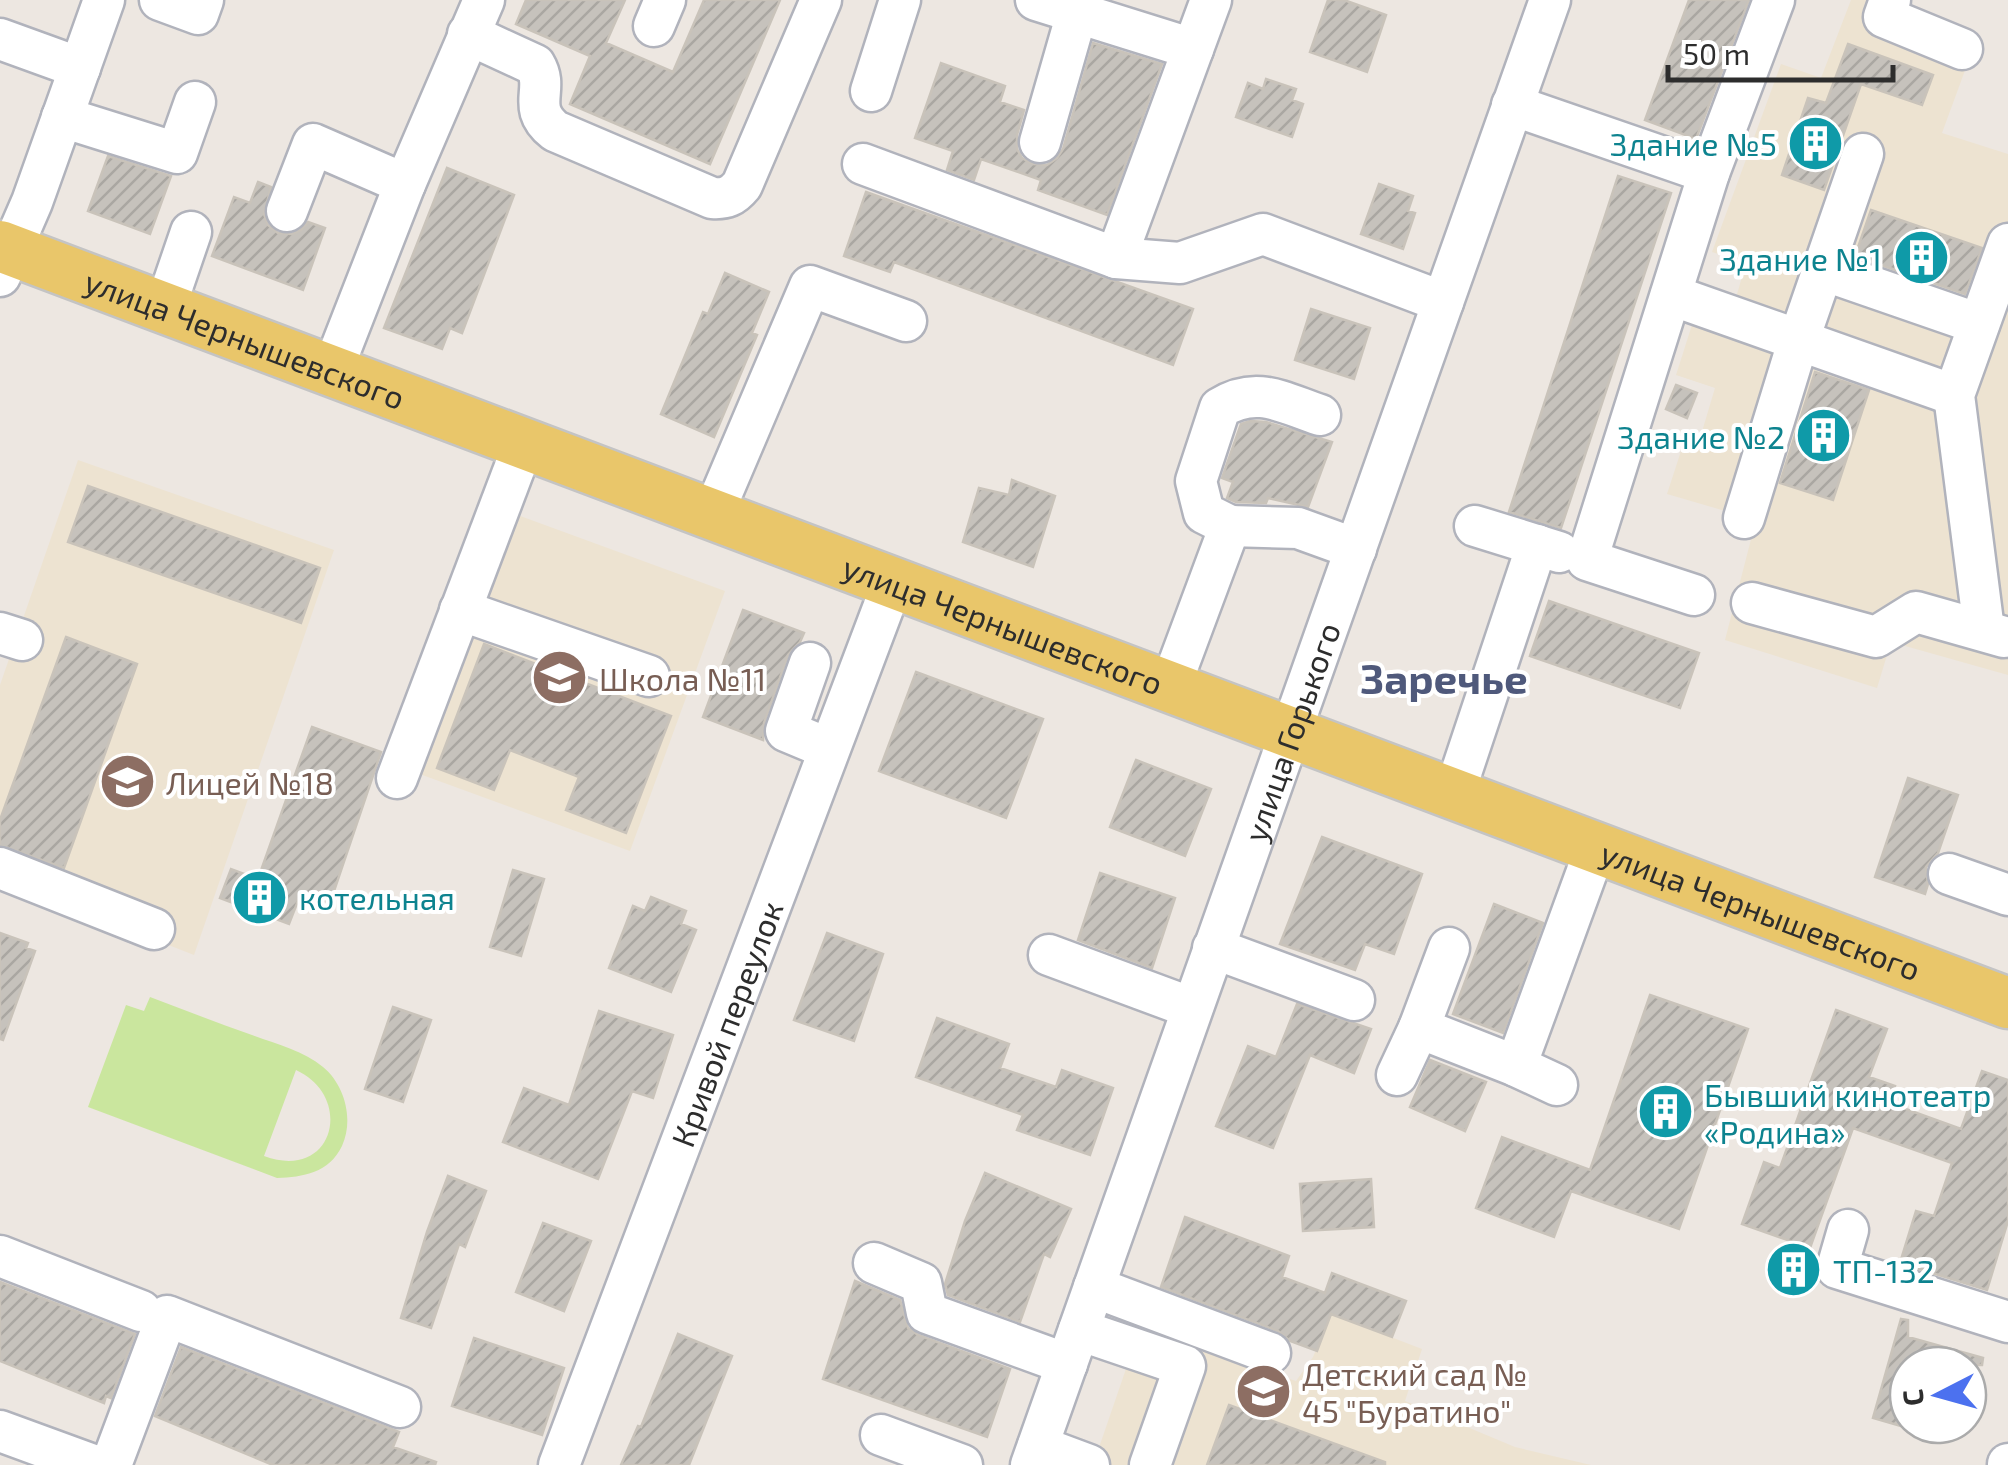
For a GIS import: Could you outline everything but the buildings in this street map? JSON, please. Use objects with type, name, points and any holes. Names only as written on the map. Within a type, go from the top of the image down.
[{"type":"main road","name":"улица Чернышевского","points":[[4,257],[165,308],[2008,1003]]},
{"type":"street","points":[[4,257],[62,117],[104,0]]},
{"type":"street","points":[[160,0],[198,14],[204,0]]},
{"type":"street","points":[[332,371],[476,17],[535,65],[540,82],[540,114],[554,130],[720,199],[736,192],[742,184],[821,0]]},
{"type":"street","points":[[871,91],[900,0]]},
{"type":"street","points":[[1036,0],[1093,11],[1193,49]]},
{"type":"street","points":[[1116,258],[1211,0]]},
{"type":"street","name":"улица Горького","points":[[1035,1455],[1550,0]]},
{"type":"street","points":[[1586,560],[1709,173],[1774,0]]},
{"type":"street","points":[[1890,0],[1884,17],[1962,49]]},
{"type":"street","points":[[1040,142],[1093,11]]},
{"type":"street","points":[[0,39],[80,68]]},
{"type":"street","points":[[62,117],[177,153],[196,102]]},
{"type":"street","points":[[1512,105],[1709,173]]},
{"type":"street","points":[[287,211],[314,144],[405,184]]},
{"type":"street","points":[[1744,518],[1798,342],[1863,154]]},
{"type":"street","points":[[864,164],[1116,258],[1180,263],[1263,234],[1443,302]]},
{"type":"street","points":[[165,308],[192,232]]},
{"type":"street","points":[[1752,603],[1876,637],[1916,612],[1996,634],[1954,395],[2008,244]]},
{"type":"street","points":[[1824,270],[1980,324]]},
{"type":"street","points":[[713,514],[810,286],[906,321]]},
{"type":"street","points":[[1671,295],[1954,395]]},
{"type":"street","points":[[1320,415],[1259,395],[1236,398],[1220,408],[1196,481],[1204,513],[1230,526],[1298,528],[1356,549]]},
{"type":"street","points":[[397,778],[524,443]]},
{"type":"street","points":[[1170,687],[1230,526]]},
{"type":"street","points":[[1474,526],[1694,595]]},
{"type":"street","points":[[1454,794],[1536,545]]},
{"type":"street","name":"Кривой переулок","points":[[559,1465],[893,582]]},
{"type":"street","points":[[460,610],[649,676]]},
{"type":"street","points":[[810,663],[786,731],[830,749]]},
{"type":"street","points":[[1516,1066],[1596,848]]},
{"type":"street","points":[[0,868],[154,929]]},
{"type":"street","points":[[1949,874],[2008,895]]},
{"type":"street","points":[[0,895],[69,920]]},
{"type":"street","points":[[1213,948],[1354,1000]]},
{"type":"street","points":[[1397,1075],[1449,948]]},
{"type":"street","points":[[1049,955],[1192,1008]]},
{"type":"street","points":[[1419,1028],[1558,1085]]},
{"type":"street","points":[[1848,1230],[1837,1268],[2008,1322]]},
{"type":"street","points":[[0,1256],[141,1310]]},
{"type":"street","points":[[874,1263],[921,1283],[927,1313],[1073,1347],[1186,1366],[1150,1465]]},
{"type":"street","points":[[1094,1287],[1270,1353]]},
{"type":"street","points":[[111,1465],[167,1316],[400,1408]]},
{"type":"street","points":[[0,1431],[93,1465]]},
{"type":"street","points":[[881,1434],[962,1465]]},
{"type":"street","points":[[1035,1455],[1090,1465]]},
{"type":"shaded area","points":[[1851,0],[1893,0],[1978,35],[1942,133],[2008,154],[2008,675],[1891,642],[1877,688],[1725,640],[1756,520],[1667,494],[1682,448],[1701,435],[1715,388],[1676,375],[1698,306],[1731,315],[1746,263],[1712,252],[1781,64],[1821,78]]},
{"type":"shaded area","name":"Лицей №18","points":[[78,460],[334,550],[194,955],[0,879],[0,685]]},
{"type":"shaded area","name":"Школа №11","points":[[490,505],[725,591],[630,851],[395,765]]},
{"type":"shaded area","name":"Детский сад № 45 \"Буратино\"","points":[[1331,1314],[1422,1349],[1405,1401],[1515,1447],[1591,1465],[1093,1465],[1139,1331],[1296,1381],[1313,1357]]},
{"type":"green space","points":[[150,997],[289,1048],[323,1067],[337,1083],[347,1114],[346,1136],[337,1155],[314,1172],[277,1178],[88,1107],[126,1005],[144,1011]],"holes":[[[296,1070],[326,1098],[330,1116],[328,1133],[320,1147],[307,1157],[288,1161],[264,1156]]]},
{"type":"place","name":"Здание №5","points":[[1816,143]]},
{"type":"place","name":"Здание №1","points":[[1921,258]]},
{"type":"place","name":"Здание №2","points":[[1824,436]]},
{"type":"place","name":"Школа №11","points":[[560,678]]},
{"type":"place","name":"Лицей №18","points":[[127,782]]},
{"type":"place","name":"котельная","points":[[260,897]]},
{"type":"place","name":"Бывший кинотеатр «Родина»","points":[[1665,1112]]},
{"type":"place","name":"ТП-132","points":[[1794,1270]]},
{"type":"place","name":"Детский сад № 45 \"Буратино\"","points":[[1263,1391]]},
{"type":"district","name":"Заречье","points":[[1444,677]]}]
